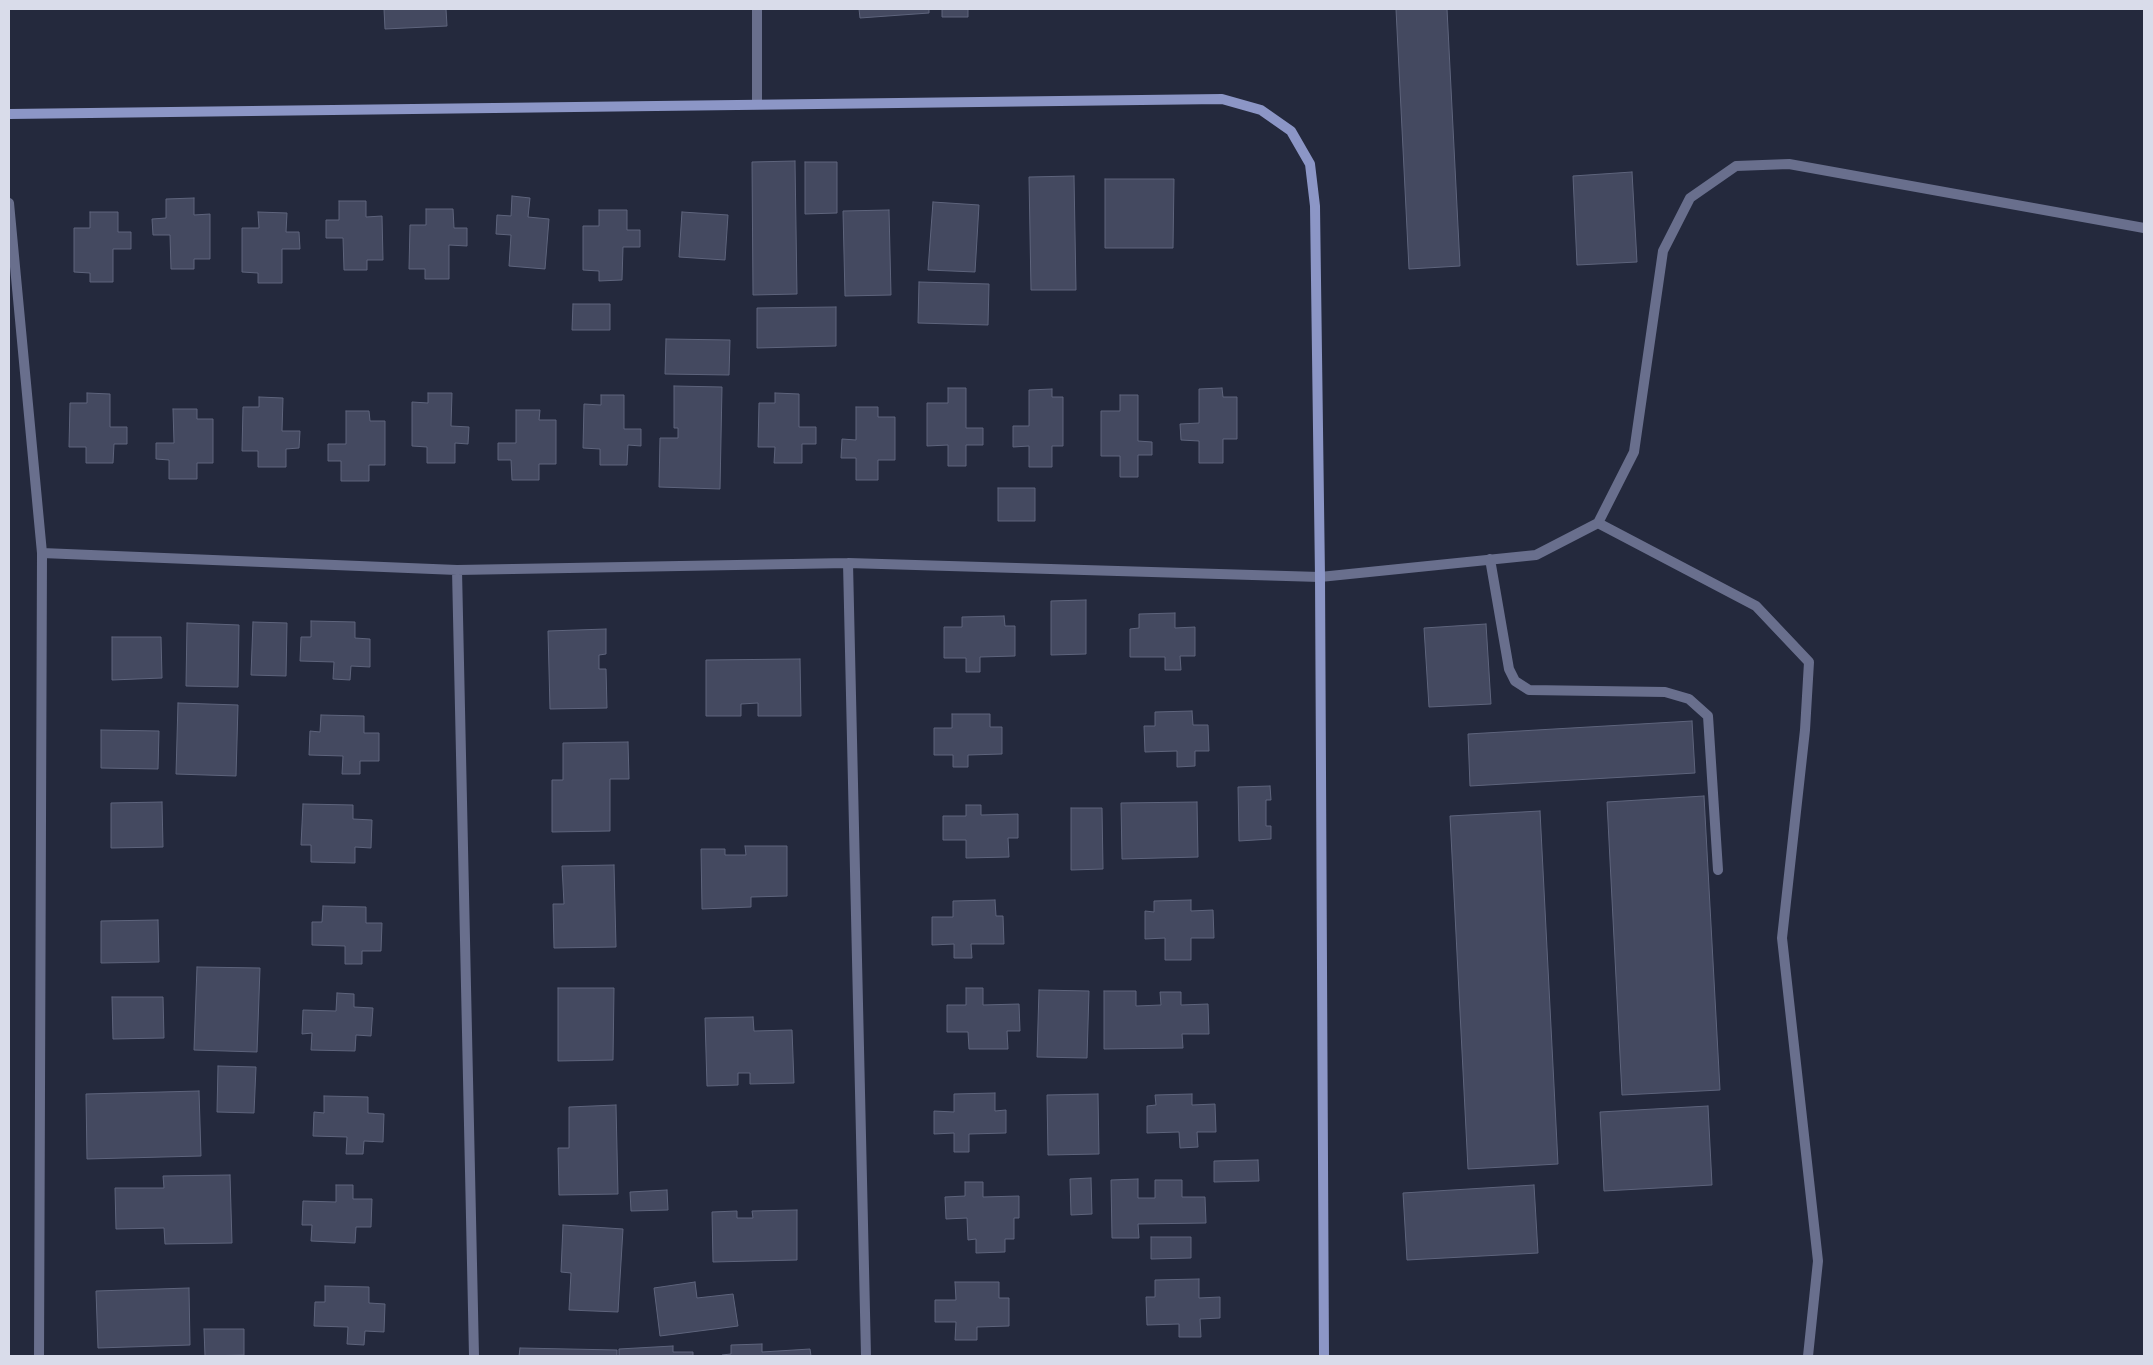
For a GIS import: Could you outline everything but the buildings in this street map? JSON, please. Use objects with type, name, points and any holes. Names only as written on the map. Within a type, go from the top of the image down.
[{"type":"street","points":[[757,9],[757,103]]},
{"type":"street","points":[[9,114],[757,103],[1222,99],[1261,110],[1291,131],[1310,164],[1315,206],[1320,577],[1324,1356]]},
{"type":"street","points":[[42,553],[457,570],[848,563],[1320,577],[1536,555],[1598,523],[1634,452],[1664,251],[1690,198],[1736,166],[1790,164],[2144,228]]},
{"type":"street","points":[[9,203],[42,553],[39,1356]]},
{"type":"street","points":[[1598,523],[1756,606],[1809,662],[1805,730],[1782,938],[1818,1260],[1808,1356]]},
{"type":"street","points":[[1490,559],[1509,669],[1515,681],[1529,690],[1665,692],[1689,699],[1708,716],[1718,870]]},
{"type":"street","points":[[848,563],[866,1356]]},
{"type":"street","points":[[457,570],[474,1356]]}]
